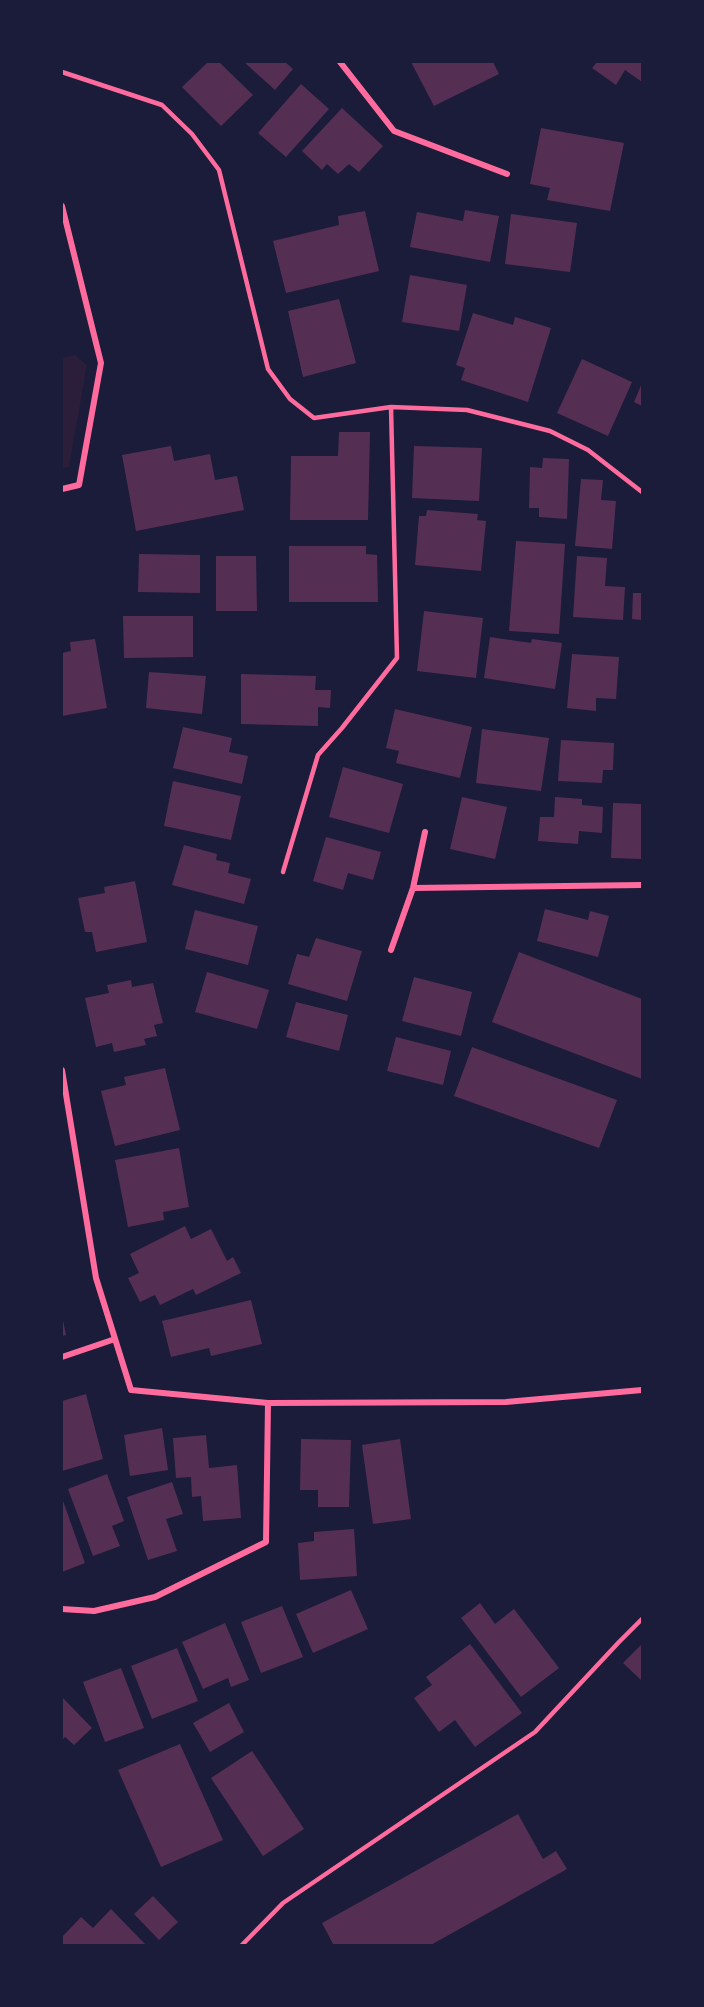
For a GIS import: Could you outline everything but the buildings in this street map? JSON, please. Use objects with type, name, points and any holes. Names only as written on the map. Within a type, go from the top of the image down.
[{"type":"street","points":[[340,62],[394,131],[507,174]]},
{"type":"street","points":[[62,206],[101,363],[79,485],[62,489]]},
{"type":"street","points":[[391,950],[413,888],[424,832]]},
{"type":"street","points":[[413,888],[642,885]]},
{"type":"street","points":[[62,1070],[96,1278],[131,1390],[268,1403],[506,1402],[642,1390]]},
{"type":"street","points":[[62,1357],[115,1339]]},
{"type":"street","points":[[62,1609],[94,1611],[155,1597],[266,1542],[268,1403]]},
{"type":"lane","points":[[62,72],[162,105],[192,134],[219,170],[268,369],[290,399],[314,418],[391,407],[467,410],[550,431],[588,450],[642,492]]},
{"type":"lane","points":[[283,872],[318,755],[397,658],[391,407]]},
{"type":"lane","points":[[241,1946],[283,1903],[535,1732],[642,1619]]},
{"type":"shaded area","points":[[75,355],[87,365],[69,467],[62,468],[62,358]]}]
